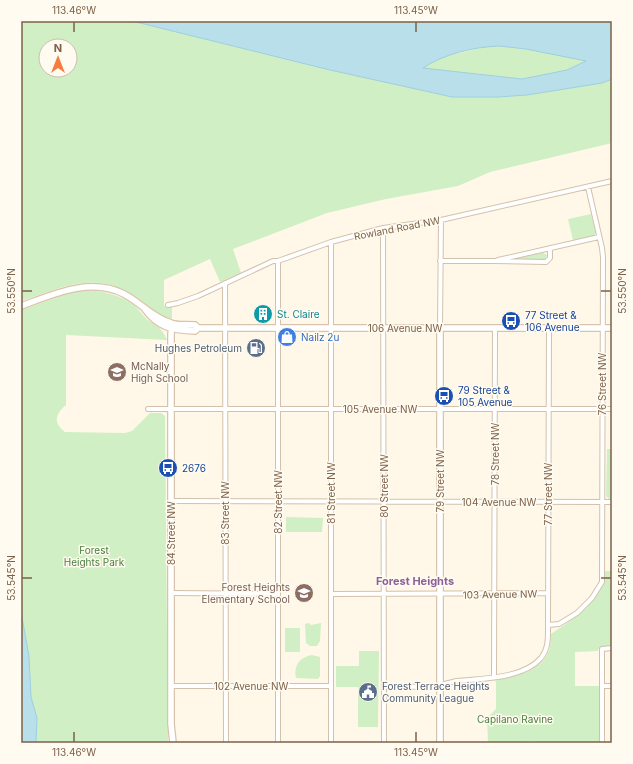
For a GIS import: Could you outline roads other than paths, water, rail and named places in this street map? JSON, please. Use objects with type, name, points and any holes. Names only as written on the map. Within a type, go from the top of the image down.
[{"type":"main road","points":[[21,306],[71,289],[92,287],[108,289],[123,294],[144,308],[155,320],[172,326]]},
{"type":"main road","name":"106 Avenue NW","points":[[172,326],[195,331],[198,328],[612,328]]},
{"type":"main road","name":"84 Street NW","points":[[172,326],[172,743]]},
{"type":"main road","name":"79 Street NW","points":[[440,328],[440,743]]},
{"type":"street","name":"Rowland Road NW","points":[[168,305],[198,296],[273,261],[278,261],[331,242],[383,228],[441,220],[612,182]]},
{"type":"street","name":"76 Street NW","points":[[548,625],[559,624],[577,613],[592,598],[602,582],[603,257],[588,187]]},
{"type":"street","name":"79 Street NW","points":[[440,328],[441,220]]},
{"type":"street","name":"80 Street NW","points":[[383,228],[384,743]]},
{"type":"street","points":[[492,261],[599,237]]},
{"type":"street","name":"81 Street NW","points":[[331,242],[331,743]]},
{"type":"street","points":[[440,262],[546,262],[550,258],[550,248]]},
{"type":"street","name":"82 Street NW","points":[[278,261],[278,743]]},
{"type":"street","name":"83 Street NW","points":[[225,283],[226,743]]},
{"type":"street","name":"78 Street NW","points":[[494,328],[494,676]]},
{"type":"street","name":"77 Street NW","points":[[494,676],[510,675],[520,672],[533,665],[541,658],[547,646],[549,328]]},
{"type":"street","name":"105 Avenue NW","points":[[148,409],[612,409]]},
{"type":"street","name":"104 Avenue NW","points":[[171,501],[612,502]]},
{"type":"street","points":[[171,593],[278,594]]},
{"type":"street","name":"103 Avenue NW","points":[[331,594],[548,593]]},
{"type":"street","points":[[602,743],[602,650],[612,648]]},
{"type":"street","points":[[384,686],[440,685],[449,682],[494,676]]},
{"type":"street","name":"102 Avenue NW","points":[[171,686],[331,686]]},
{"type":"street","points":[[602,686],[612,686]]},
{"type":"water","points":[[132,21],[612,21],[612,79],[602,83],[527,95],[498,97],[452,97],[330,70]],"holes":[[[499,46],[526,49],[586,61],[567,70],[522,79],[423,68],[449,55],[479,48]]]},
{"type":"water","points":[[21,612],[29,656],[31,697],[37,718],[36,743],[21,743]]},
{"type":"place","name":"St. Claire","points":[[263,314]]},
{"type":"place","name":"77 Street & 106 Avenue","points":[[511,321]]},
{"type":"place","name":"Nailz 2u","points":[[287,337]]},
{"type":"place","name":"Hughes Petroleum","points":[[256,348]]},
{"type":"place","name":"McNally High School","points":[[117,372]]},
{"type":"place","name":"79 Street & 105 Avenue","points":[[444,396]]},
{"type":"place","name":"2676","points":[[168,468]]},
{"type":"place","name":"Forest Heights Elementary School","points":[[304,593]]},
{"type":"place","name":"Forest Terrace Heights Community League","points":[[368,692]]},
{"type":"district","name":"Forest Heights","points":[[415,581]]},
{"type":"park label","name":"Forest Heights Park","points":[[94,556]]},
{"type":"park label","name":"Capilano Ravine","points":[[515,719]]}]
